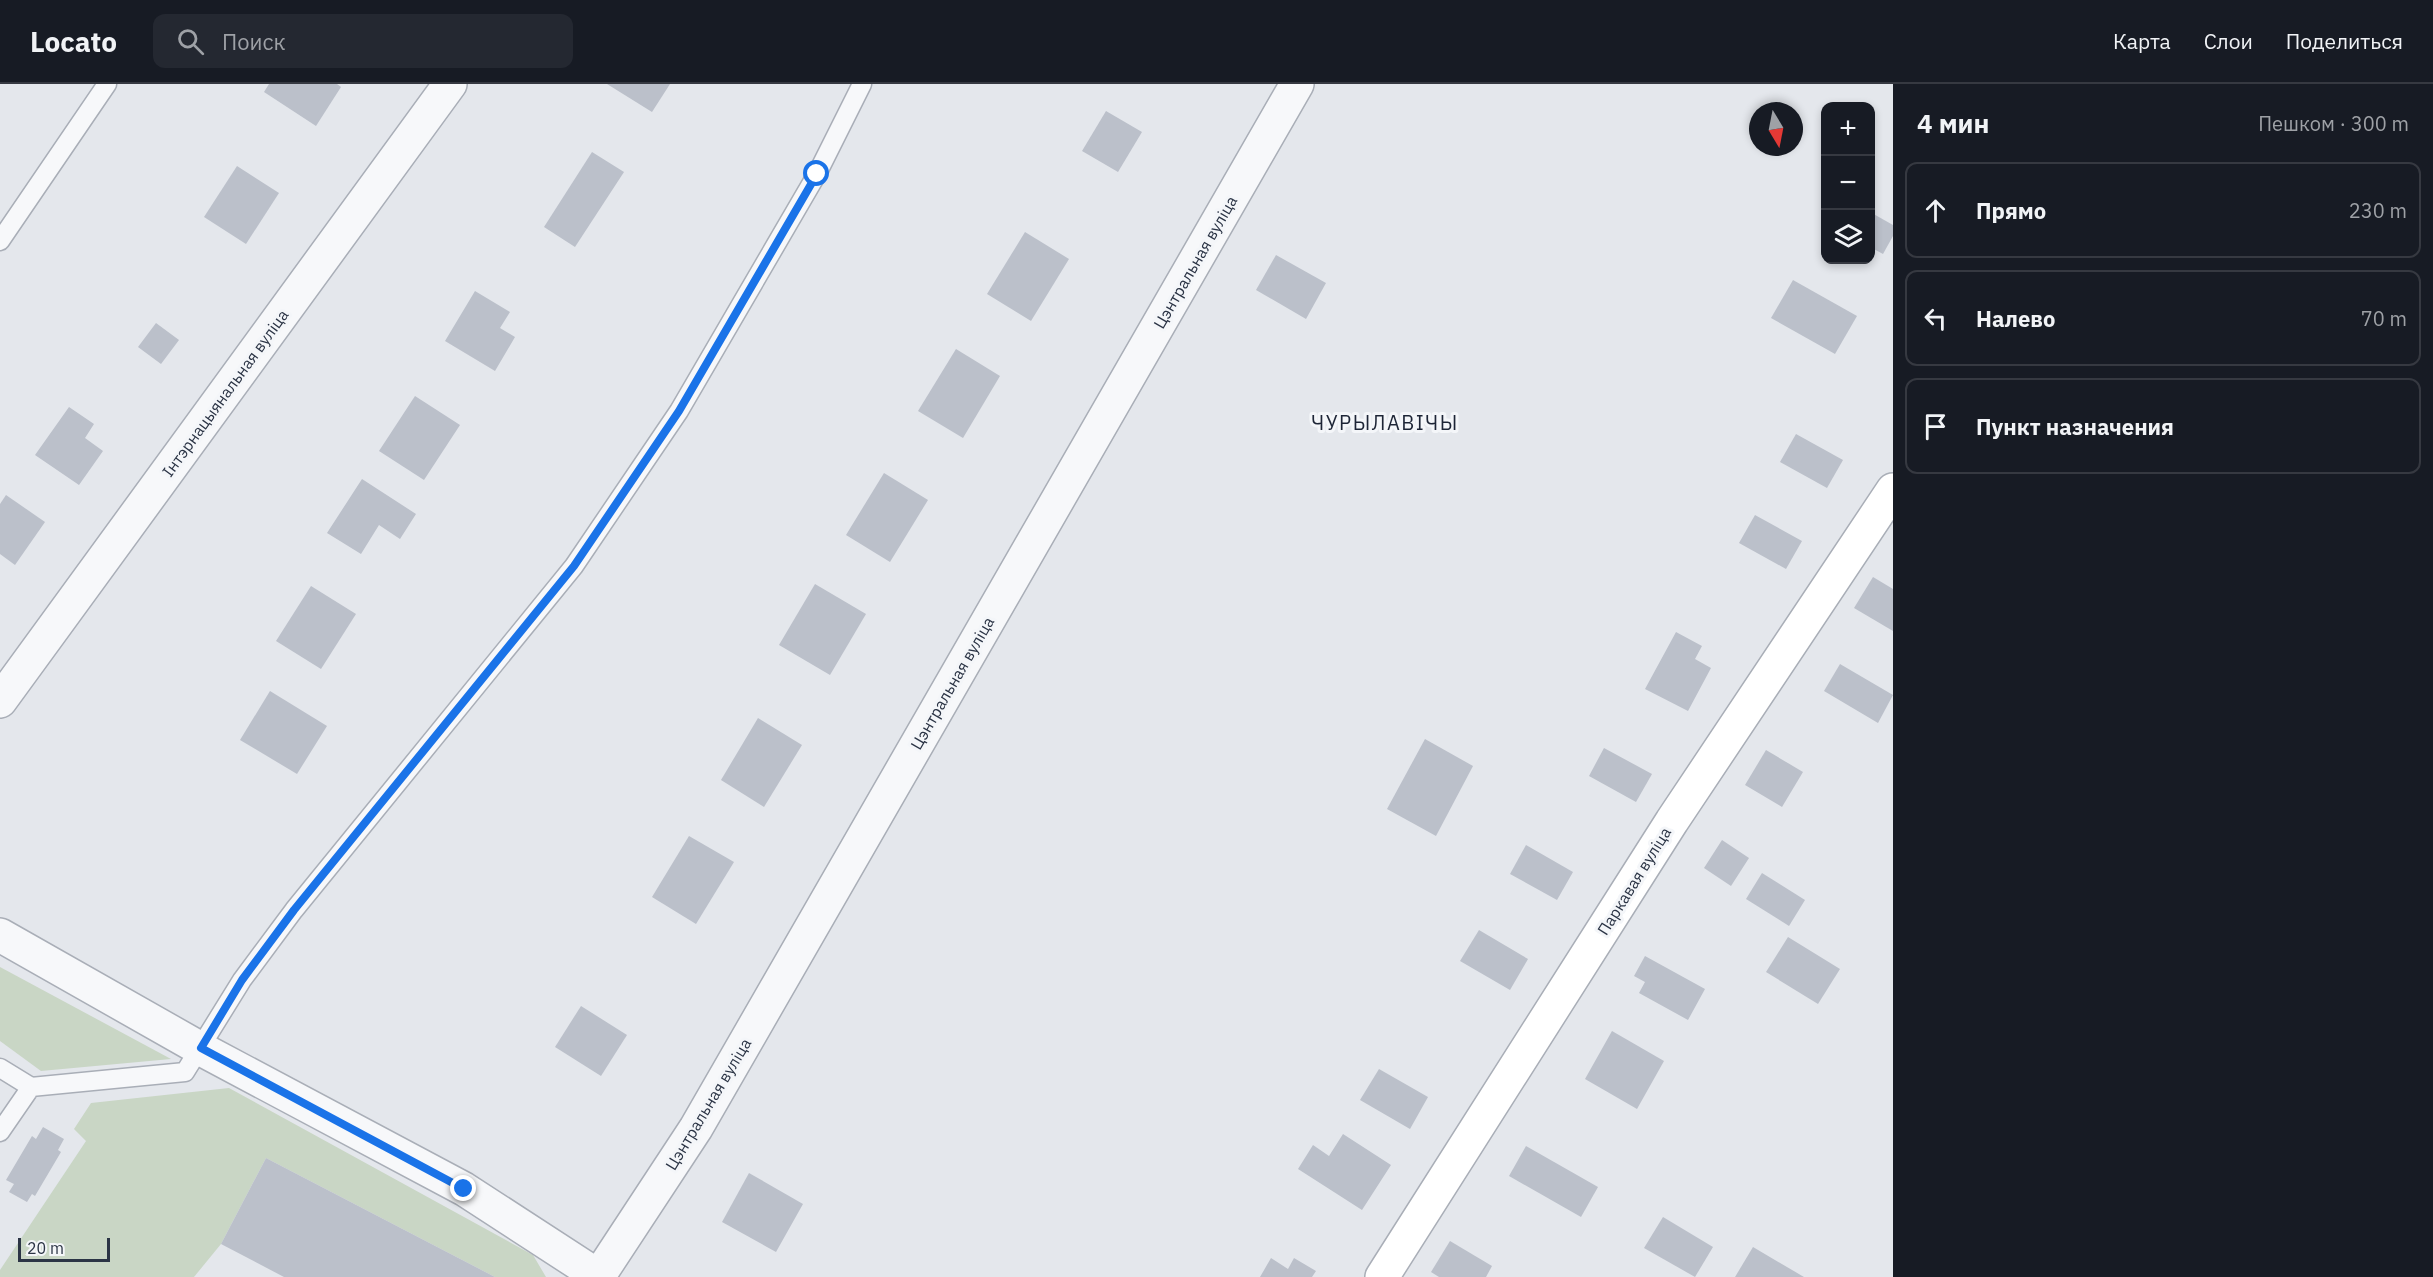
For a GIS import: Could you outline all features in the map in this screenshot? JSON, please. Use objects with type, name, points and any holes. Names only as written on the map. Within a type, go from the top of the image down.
[{"type":"street","name":"Інтэрнацыянальная вуліца","points":[[0,701],[450,84]]},
{"type":"street","name":"Цэнтральная вуліца","points":[[598,1276],[702,1118],[1298,84]]},
{"type":"street","name":"Паркавая вуліца","points":[[1382,1277],[1672,821],[1893,490]]},
{"type":"street","points":[[0,935],[201,1048],[464,1189],[598,1276]]},
{"type":"lane","points":[[0,242],[107,84]]},
{"type":"lane","points":[[0,1068],[31,1087],[185,1072],[242,980],[294,910],[574,566],[679,411],[817,174],[862,84]]},
{"type":"lane","points":[[0,1131],[31,1087]]},
{"type":"green space","points":[[0,967],[171,1059],[41,1071],[0,1041]]},
{"type":"green space","points":[[229,1088],[533,1255],[546,1277],[495,1277],[266,1158],[221,1244],[194,1277],[0,1277],[0,1270],[86,1141],[74,1129],[91,1103]]},
{"type":"building","points":[[269,84],[337,84],[341,87],[316,126],[264,92]]},
{"type":"building","points":[[607,84],[670,84],[652,112]]},
{"type":"building","points":[[1106,111],[1142,132],[1118,172],[1082,151]]},
{"type":"building","points":[[592,152],[624,172],[575,247],[544,227]]},
{"type":"building","points":[[237,166],[279,193],[246,244],[204,217]]},
{"type":"building","points":[[1875,215],[1893,225],[1893,236],[1883,254],[1875,250]]},
{"type":"building","points":[[1025,232],[1069,259],[1031,321],[987,294]]},
{"type":"building","points":[[1276,255],[1326,283],[1306,319],[1256,290]]},
{"type":"building","points":[[1793,280],[1857,316],[1835,354],[1771,318]]},
{"type":"building","points":[[475,291],[510,312],[500,328],[515,337],[495,371],[445,341]]},
{"type":"building","points":[[156,323],[179,340],[161,364],[138,347]]},
{"type":"building","points":[[956,349],[1000,376],[963,438],[918,411]]},
{"type":"building","points":[[415,396],[460,425],[424,480],[379,451]]},
{"type":"building","points":[[69,407],[94,424],[85,438],[103,451],[79,485],[35,455]]},
{"type":"building","points":[[1796,434],[1843,460],[1827,488],[1780,462]]},
{"type":"building","points":[[884,473],[928,500],[890,562],[846,535]]},
{"type":"building","points":[[362,479],[416,514],[400,539],[379,525],[361,554],[327,533]]},
{"type":"building","points":[[6,495],[45,522],[15,565],[0,554],[0,504]]},
{"type":"building","points":[[1755,515],[1802,541],[1786,569],[1739,543]]},
{"type":"building","points":[[1873,577],[1893,589],[1893,631],[1854,608]]},
{"type":"building","points":[[815,584],[866,614],[830,675],[779,645]]},
{"type":"building","points":[[311,586],[356,614],[321,669],[276,641]]},
{"type":"building","points":[[1676,632],[1702,646],[1695,659],[1711,668],[1688,711],[1645,689]]},
{"type":"building","points":[[1840,664],[1893,695],[1878,723],[1824,691]]},
{"type":"building","points":[[270,691],[327,726],[297,774],[240,740]]},
{"type":"building","points":[[758,718],[802,745],[764,807],[721,780]]},
{"type":"building","points":[[1425,739],[1473,766],[1436,836],[1387,809]]},
{"type":"building","points":[[1604,748],[1652,774],[1636,802],[1589,776]]},
{"type":"building","points":[[1766,750],[1803,772],[1782,807],[1745,785]]},
{"type":"building","points":[[689,836],[734,862],[696,924],[652,897]]},
{"type":"building","points":[[1722,840],[1749,858],[1731,886],[1704,868]]},
{"type":"building","points":[[1526,845],[1573,872],[1557,900],[1510,874]]},
{"type":"building","points":[[1762,873],[1805,900],[1789,926],[1746,899]]},
{"type":"building","points":[[1479,930],[1528,959],[1510,990],[1460,961]]},
{"type":"building","points":[[1788,937],[1840,969],[1818,1004],[1766,972]]},
{"type":"building","points":[[1645,956],[1705,989],[1688,1020],[1639,993],[1645,982],[1634,976]]},
{"type":"building","points":[[581,1006],[627,1035],[601,1076],[555,1047]]},
{"type":"building","points":[[1612,1031],[1664,1061],[1637,1109],[1585,1079]]},
{"type":"building","points":[[1379,1069],[1428,1097],[1410,1129],[1360,1100]]},
{"type":"building","points":[[43,1127],[64,1139],[58,1150],[61,1152],[35,1196],[32,1194],[27,1202],[9,1192],[14,1184],[6,1180],[32,1136],[36,1139]]},
{"type":"building","points":[[1343,1134],[1391,1165],[1362,1210],[1298,1169],[1313,1145],[1329,1156]]},
{"type":"building","points":[[1526,1146],[1598,1187],[1581,1217],[1509,1176]]},
{"type":"building","points":[[266,1158],[495,1277],[284,1277],[221,1244]]},
{"type":"building","points":[[749,1173],[803,1204],[776,1252],[722,1222]]},
{"type":"building","points":[[1663,1217],[1713,1247],[1695,1277],[1644,1248]]},
{"type":"building","points":[[1450,1241],[1492,1266],[1486,1277],[1439,1277],[1431,1272]]},
{"type":"building","points":[[1753,1247],[1804,1277],[1735,1277]]},
{"type":"building","points":[[1271,1258],[1288,1269],[1294,1258],[1316,1271],[1312,1277],[1260,1277]]},
{"type":"district","name":"ЧУРЫЛАВІЧЫ","points":[[1385,422]]},
{"type":"route","points":[[464,1189],[201,1048],[242,980],[294,910],[574,566],[679,411],[817,174]]}]
